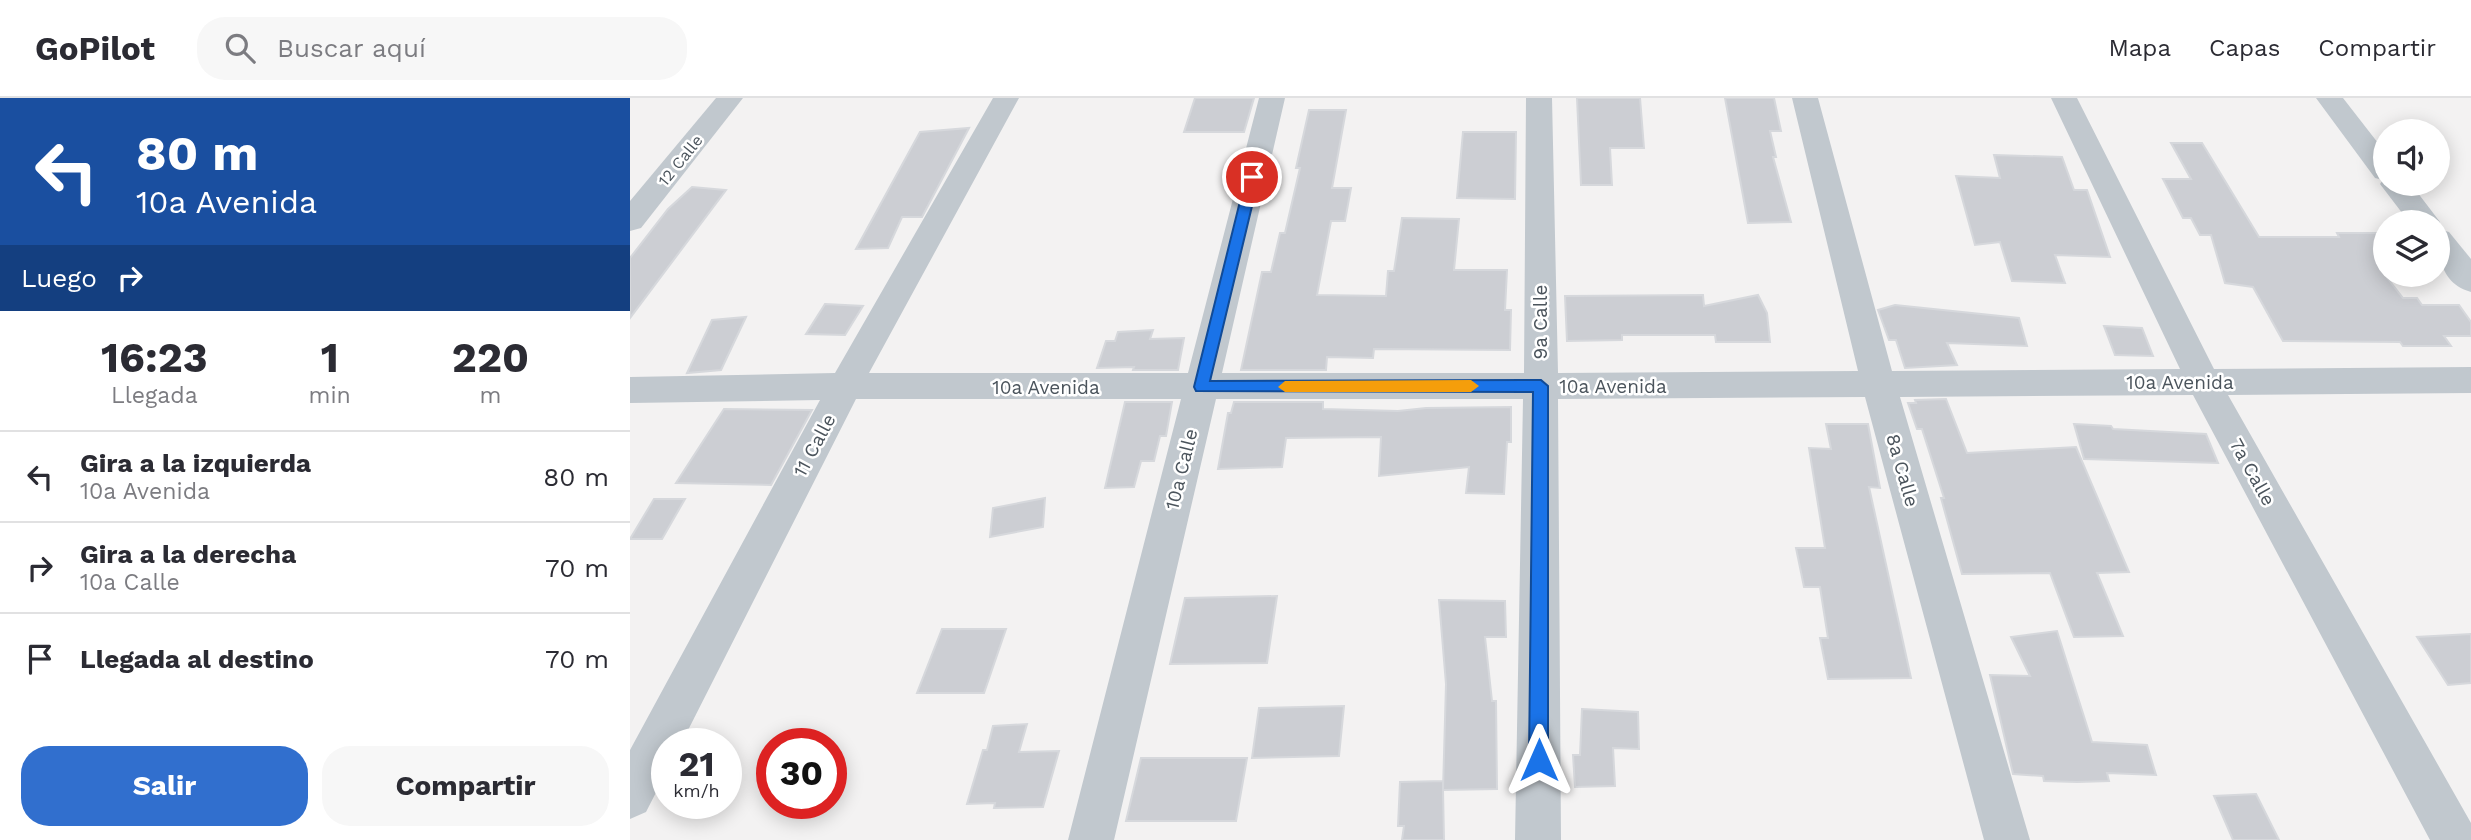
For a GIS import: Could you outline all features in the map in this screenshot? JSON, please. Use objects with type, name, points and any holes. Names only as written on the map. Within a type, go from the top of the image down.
[{"type":"street","name":"12 Calle","points":[[630,221],[730,98]]},
{"type":"street","name":"11 Calle","points":[[630,796],[845,386],[1006,98]]},
{"type":"street","name":"10a Calle","points":[[1091,840],[1272,98]]},
{"type":"street","name":"9a Calle","points":[[1538,840],[1541,386],[1539,98]]},
{"type":"street","name":"8a Calle","points":[[1805,98],[1880,384],[2007,840]]},
{"type":"street","name":"7a Calle","points":[[2064,98],[2203,382],[2455,840]]},
{"type":"street","points":[[2329,98],[2373,155]]},
{"type":"street","points":[[2404,196],[2416,210]]},
{"type":"street","points":[[2450,254],[2471,281]]},
{"type":"street","name":"10a Avenida","points":[[630,390],[845,386],[1541,386],[2471,380]]},
{"type":"building","points":[[1195,98],[1254,98],[1244,132],[1184,132]]},
{"type":"building","points":[[1577,98],[1640,98],[1644,148],[1610,148],[1612,185],[1581,185]]},
{"type":"building","points":[[1725,98],[1774,98],[1781,131],[1770,131],[1776,157],[1773,157],[1791,222],[1748,223]]},
{"type":"building","points":[[1309,110],[1346,110],[1332,188],[1351,188],[1345,221],[1331,221],[1317,295],[1386,296],[1388,271],[1394,271],[1402,218],[1459,219],[1454,270],[1507,270],[1505,310],[1511,310],[1510,350],[1374,349],[1373,358],[1327,357],[1326,370],[1241,370],[1262,272],[1271,272],[1280,233],[1285,233],[1300,168],[1296,168]]},
{"type":"building","points":[[969,128],[922,217],[902,217],[888,248],[856,249],[920,132]]},
{"type":"building","points":[[1463,132],[1516,132],[1515,199],[1457,198]]},
{"type":"building","points":[[2171,143],[2202,143],[2259,237],[2339,237],[2337,233],[2373,233],[2373,287],[2394,287],[2403,298],[2417,298],[2422,305],[2459,305],[2471,322],[2471,336],[2444,336],[2451,346],[2403,346],[2400,342],[2283,341],[2253,287],[2225,283],[2211,235],[2200,235],[2191,218],[2183,218],[2163,179],[2191,179]]},
{"type":"building","points":[[1994,155],[2062,157],[2074,190],[2087,190],[2110,257],[2055,255],[2065,283],[2012,281],[2000,242],[1975,245],[1956,176],[2000,178]]},
{"type":"building","points":[[692,187],[726,190],[630,318],[630,258],[668,209]]},
{"type":"building","points":[[1703,295],[1704,306],[1758,295],[1767,313],[1770,342],[1716,342],[1715,335],[1622,335],[1622,340],[1567,341],[1565,296]]},
{"type":"building","points":[[825,304],[863,306],[845,335],[806,334]]},
{"type":"building","points":[[1895,305],[2019,318],[2027,346],[1947,343],[1957,365],[1905,368],[1896,340],[1889,340],[1878,310]]},
{"type":"building","points":[[746,317],[721,370],[687,373],[712,320]]},
{"type":"building","points":[[2104,326],[2142,328],[2153,356],[2115,355]]},
{"type":"building","points":[[1153,330],[1150,339],[1184,338],[1178,370],[1097,368],[1106,341],[1115,341],[1118,332]]},
{"type":"building","points":[[1946,399],[1967,453],[2076,447],[2129,572],[2097,573],[2123,636],[2074,637],[2050,573],[1962,574],[1941,498],[1944,498],[1922,429],[1917,429],[1908,403],[1916,403],[1915,400]]},
{"type":"building","points":[[1125,402],[1172,402],[1166,436],[1160,436],[1154,461],[1141,461],[1134,487],[1105,488]]},
{"type":"building","points":[[1234,402],[1323,402],[1323,409],[1398,411],[1511,407],[1511,442],[1507,442],[1504,494],[1466,493],[1469,467],[1379,476],[1381,437],[1286,438],[1282,467],[1218,469],[1228,413],[1231,413]]},
{"type":"building","points":[[724,409],[812,410],[771,485],[676,483]]},
{"type":"building","points":[[1826,424],[1868,424],[1880,488],[1869,487],[1911,678],[1828,679],[1820,638],[1828,638],[1820,587],[1804,587],[1796,548],[1825,548],[1809,448],[1831,449]]},
{"type":"building","points":[[2074,424],[2206,434],[2218,463],[2084,459]]},
{"type":"building","points":[[1045,498],[1043,527],[990,537],[993,508]]},
{"type":"building","points":[[654,499],[685,499],[662,539],[630,539]]},
{"type":"building","points":[[1277,596],[1267,663],[1170,664],[1185,598]]},
{"type":"building","points":[[1439,600],[1505,601],[1506,637],[1485,637],[1492,701],[1496,701],[1497,789],[1443,790],[1446,684]]},
{"type":"building","points":[[942,629],[1006,629],[984,693],[917,693]]},
{"type":"building","points":[[2057,631],[2092,742],[2147,745],[2156,775],[2107,773],[2109,781],[2077,782],[2044,781],[2043,776],[2013,774],[1990,675],[2030,676],[2011,637]]},
{"type":"building","points":[[2471,634],[2471,683],[2448,685],[2417,637]]},
{"type":"building","points":[[1344,706],[1339,756],[1252,758],[1259,708]]},
{"type":"building","points":[[1582,709],[1638,712],[1639,749],[1613,748],[1615,786],[1575,787],[1573,755],[1580,755]]},
{"type":"building","points":[[1027,724],[1019,752],[1059,751],[1043,807],[994,808],[995,803],[967,804],[993,726]]},
{"type":"building","points":[[1141,758],[1247,758],[1236,821],[1126,821]]},
{"type":"building","points":[[1443,781],[1444,840],[1402,840],[1404,826],[1398,826],[1400,782]]},
{"type":"building","points":[[2256,794],[2279,840],[2233,840],[2214,796]]},
{"type":"slow traffic","points":[[1285,387],[1471,386]]},
{"type":"route","points":[[1252,177],[1201,387],[1541,386],[1539,760]]}]
